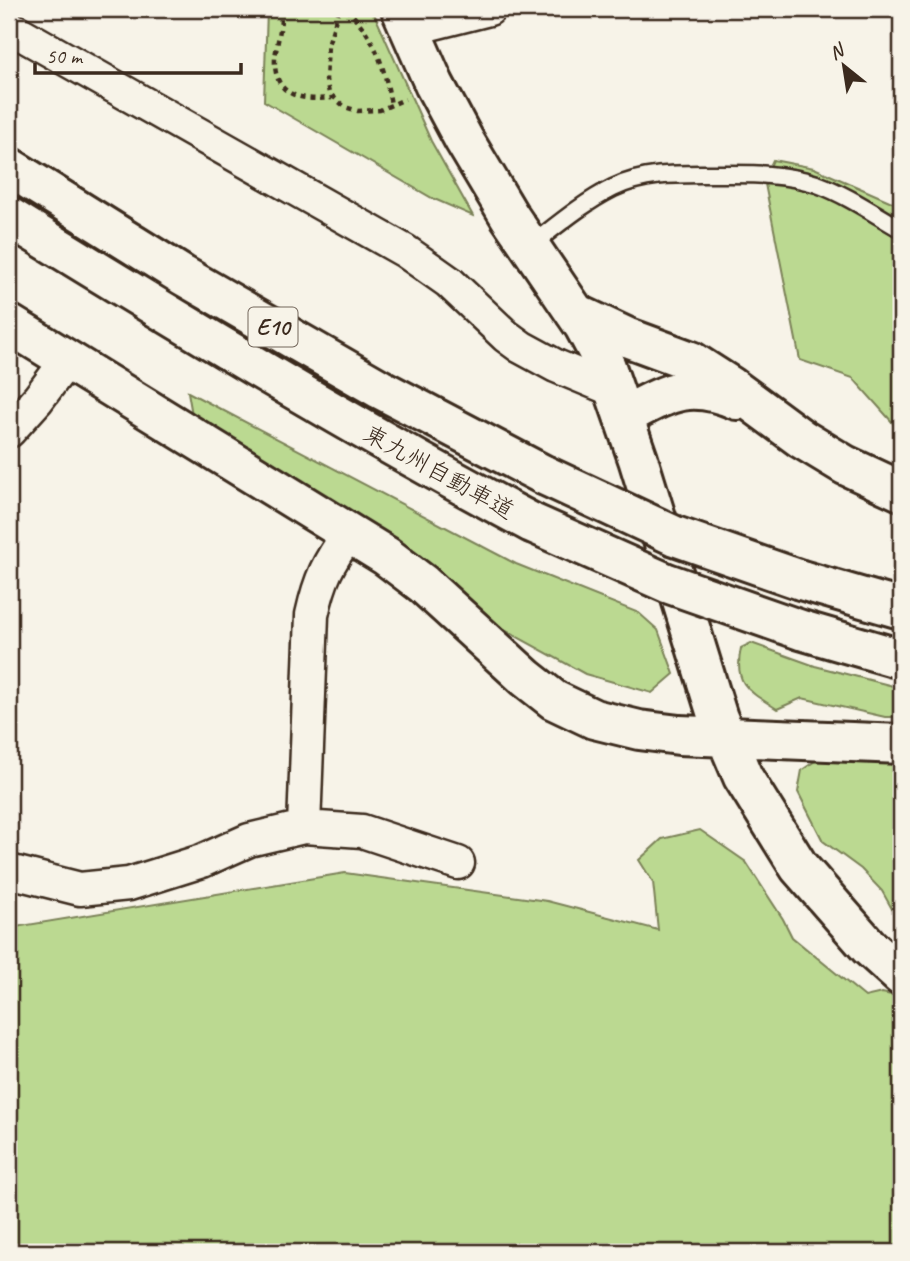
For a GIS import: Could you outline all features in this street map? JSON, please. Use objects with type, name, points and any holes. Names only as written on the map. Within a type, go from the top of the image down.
[{"type":"main road","points":[[405,19],[450,115],[497,196],[594,343],[620,403],[725,737],[746,784],[799,867],[861,937],[901,976]]},
{"type":"main road","name":"東九州自動車道","points":[[9,167],[182,275],[368,383],[544,475],[675,536],[801,580],[901,609]]},
{"type":"main road","name":"東九州自動車道","points":[[9,218],[409,457],[532,523],[667,583],[802,630],[901,659]]},
{"type":"main road","points":[[575,313],[626,337],[691,361],[822,452],[901,491]]},
{"type":"main road","points":[[9,324],[350,532],[423,584],[526,678],[574,710],[594,719],[639,730],[725,737],[901,744]]},
{"type":"main road","points":[[620,403],[656,399],[692,388],[720,393],[764,414]]},
{"type":"street","points":[[405,19],[489,9]]},
{"type":"street","points":[[9,27],[405,251],[432,268],[506,335],[529,352],[620,403]]},
{"type":"street","points":[[9,432],[68,359]]},
{"type":"street","points":[[304,827],[312,615],[319,584],[328,563],[350,532]]},
{"type":"street","points":[[9,871],[80,889],[129,884],[202,861],[249,840],[304,827],[362,831],[458,863]]},
{"type":"lane","points":[[530,246],[586,204],[612,189],[662,174],[781,175],[801,179],[843,196],[901,229]]},
{"type":"path","points":[[280,9],[281,23],[275,60],[278,79],[284,89],[293,96],[303,99],[332,98]]},
{"type":"path","points":[[339,9],[328,45],[326,80],[328,93],[332,98],[345,107],[358,111],[380,110],[412,96]]},
{"type":"path","points":[[346,9],[371,37],[384,71],[391,104]]},
{"type":"green space","points":[[267,9],[372,9],[431,141],[473,216],[432,198],[264,101]]},
{"type":"green space","points":[[773,160],[814,168],[901,206],[901,432],[853,378],[800,360],[764,179]]},
{"type":"green space","points":[[188,392],[516,564],[639,613],[658,630],[674,674],[652,693],[585,674],[481,617],[194,426]]},
{"type":"green space","points":[[751,643],[815,666],[901,688],[901,717],[885,717],[802,698],[777,709],[751,692],[741,679],[741,648]]},
{"type":"green space","points":[[901,756],[901,925],[882,891],[861,869],[823,841],[798,792],[802,770],[821,757]]},
{"type":"green space","points":[[700,830],[746,862],[792,937],[865,997],[882,993],[901,997],[901,1252],[9,1252],[9,928],[345,873],[547,901],[658,930],[653,882],[639,860],[662,839]]}]
